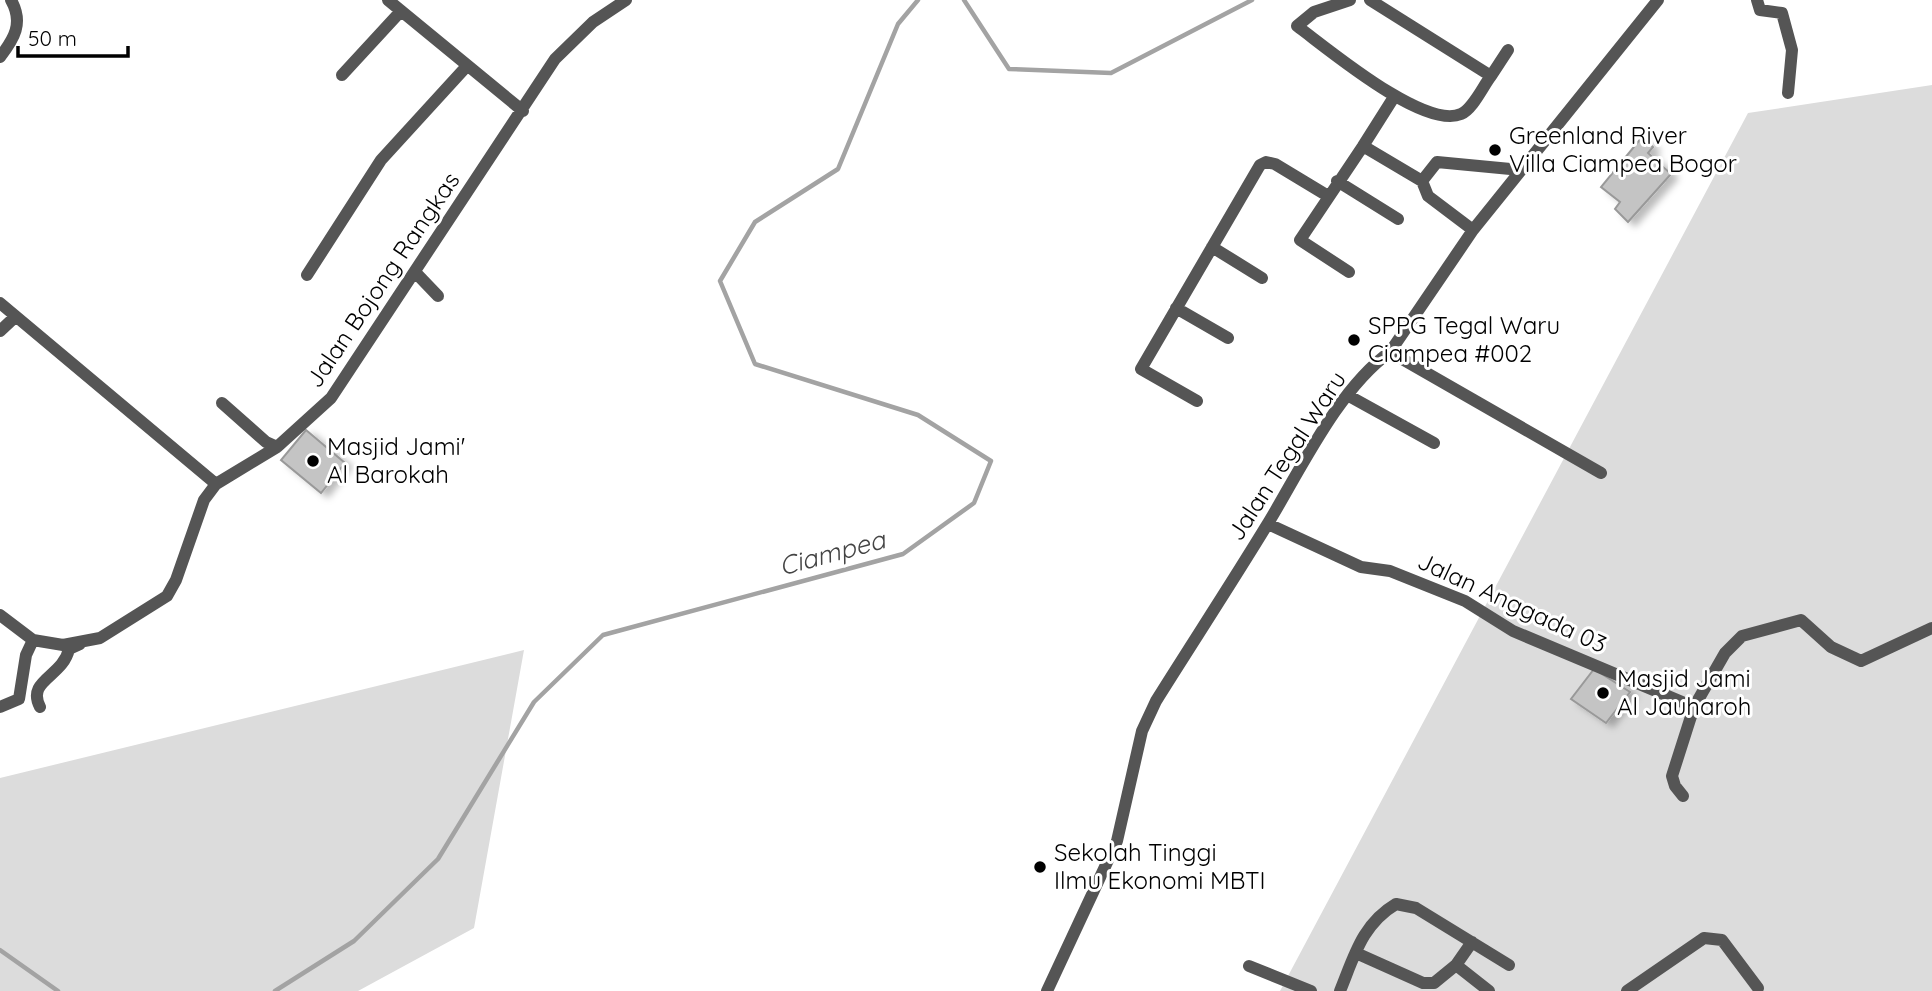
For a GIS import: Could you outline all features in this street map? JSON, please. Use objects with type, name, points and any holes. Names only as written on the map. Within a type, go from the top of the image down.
[{"type":"street","points":[[0,57],[17,35],[18,20],[12,0]]},
{"type":"street","points":[[388,0],[466,67],[523,111]]},
{"type":"street","name":"Jalan Bojong Rangkas","points":[[33,640],[63,645],[83,642],[111,632],[167,596],[176,580],[202,503],[216,484],[276,447],[331,398],[555,59],[593,22],[626,0]]},
{"type":"street","points":[[1350,0],[1314,12],[1297,26],[1395,97],[1438,115],[1453,117],[1464,113],[1508,50]]},
{"type":"street","points":[[1370,0],[1491,76]]},
{"type":"street","name":"Jalan Tegal Waru","points":[[1047,991],[1116,841],[1142,732],[1156,701],[1268,524],[1315,443],[1370,367],[1390,352],[1473,230],[1658,0]]},
{"type":"street","points":[[1757,0],[1760,10],[1782,13],[1792,50],[1788,93]]},
{"type":"street","points":[[342,75],[401,11]]},
{"type":"street","points":[[307,275],[381,160],[466,67]]},
{"type":"street","points":[[1349,272],[1300,240],[1395,97]]},
{"type":"street","points":[[1363,146],[1422,181],[1428,196],[1473,230]]},
{"type":"street","points":[[1197,401],[1141,369],[1260,165],[1266,162],[1328,197]]},
{"type":"street","points":[[1422,181],[1437,162],[1521,170]]},
{"type":"street","points":[[1337,181],[1398,219]]},
{"type":"street","points":[[1212,247],[1262,278]]},
{"type":"street","points":[[415,272],[438,296]]},
{"type":"street","points":[[0,303],[216,484]]},
{"type":"street","points":[[1176,308],[1228,338]]},
{"type":"street","points":[[0,331],[15,317]]},
{"type":"street","points":[[1390,352],[1601,473]]},
{"type":"street","points":[[1349,396],[1434,443]]},
{"type":"street","points":[[222,403],[266,442],[276,447]]},
{"type":"street","name":"Jalan Anggada 03","points":[[1268,524],[1361,567],[1390,571],[1465,601],[1513,631],[1695,707]]},
{"type":"street","points":[[0,615],[33,640],[26,655],[19,699],[0,707]]},
{"type":"street","points":[[1683,796],[1675,786],[1672,776],[1695,707],[1725,653],[1742,636],[1801,620],[1831,647],[1861,661],[1932,628]]},
{"type":"street","points":[[40,707],[36,700],[38,690],[45,679],[63,666],[69,649],[83,642]]},
{"type":"street","points":[[1340,991],[1371,922],[1396,904],[1416,908],[1509,965]]},
{"type":"street","points":[[1627,991],[1704,938],[1722,940],[1758,988]]},
{"type":"street","points":[[1356,953],[1423,983],[1434,984],[1456,965],[1472,942]]},
{"type":"street","points":[[1456,965],[1489,991]]},
{"type":"street","points":[[1249,966],[1311,991]]},
{"type":"shaded area","points":[[1932,85],[1932,991],[1280,991],[1748,113]]},
{"type":"shaded area","points":[[524,650],[474,928],[358,991],[0,991],[0,778]]},
{"type":"building","points":[[1642,137],[1653,147],[1648,153],[1671,174],[1628,222],[1615,209],[1620,202],[1601,187]]},
{"type":"building","name":"Masjid Jami' Al Barokah","points":[[306,430],[345,463],[321,493],[281,460]]},
{"type":"building","points":[[1594,669],[1630,692],[1606,723],[1571,699]]},
{"type":"waterway","name":"Ciampea","points":[[275,991],[354,941],[438,859],[534,702],[603,635],[903,554],[974,503],[991,461],[918,415],[755,364],[720,281],[755,222],[838,169],[898,24],[918,0]]},
{"type":"waterway","name":"Ciampea","points":[[964,0],[1009,69],[1111,73],[1252,0]]},
{"type":"waterway","name":"Ciampea","points":[[0,950],[58,991]]},
{"type":"place","name":"Greenland River Villa Ciampea Bogor","points":[[1495,150]]},
{"type":"place","name":"SPPG Tegal Waru Ciampea #002","points":[[1354,340]]},
{"type":"place","name":"Masjid Jami' Al Barokah","points":[[313,461]]},
{"type":"place","name":"Masjid Jami Al Jauharoh","points":[[1603,693]]},
{"type":"place","name":"Sekolah Tinggi Ilmu Ekonomi MBTI","points":[[1040,867]]}]
